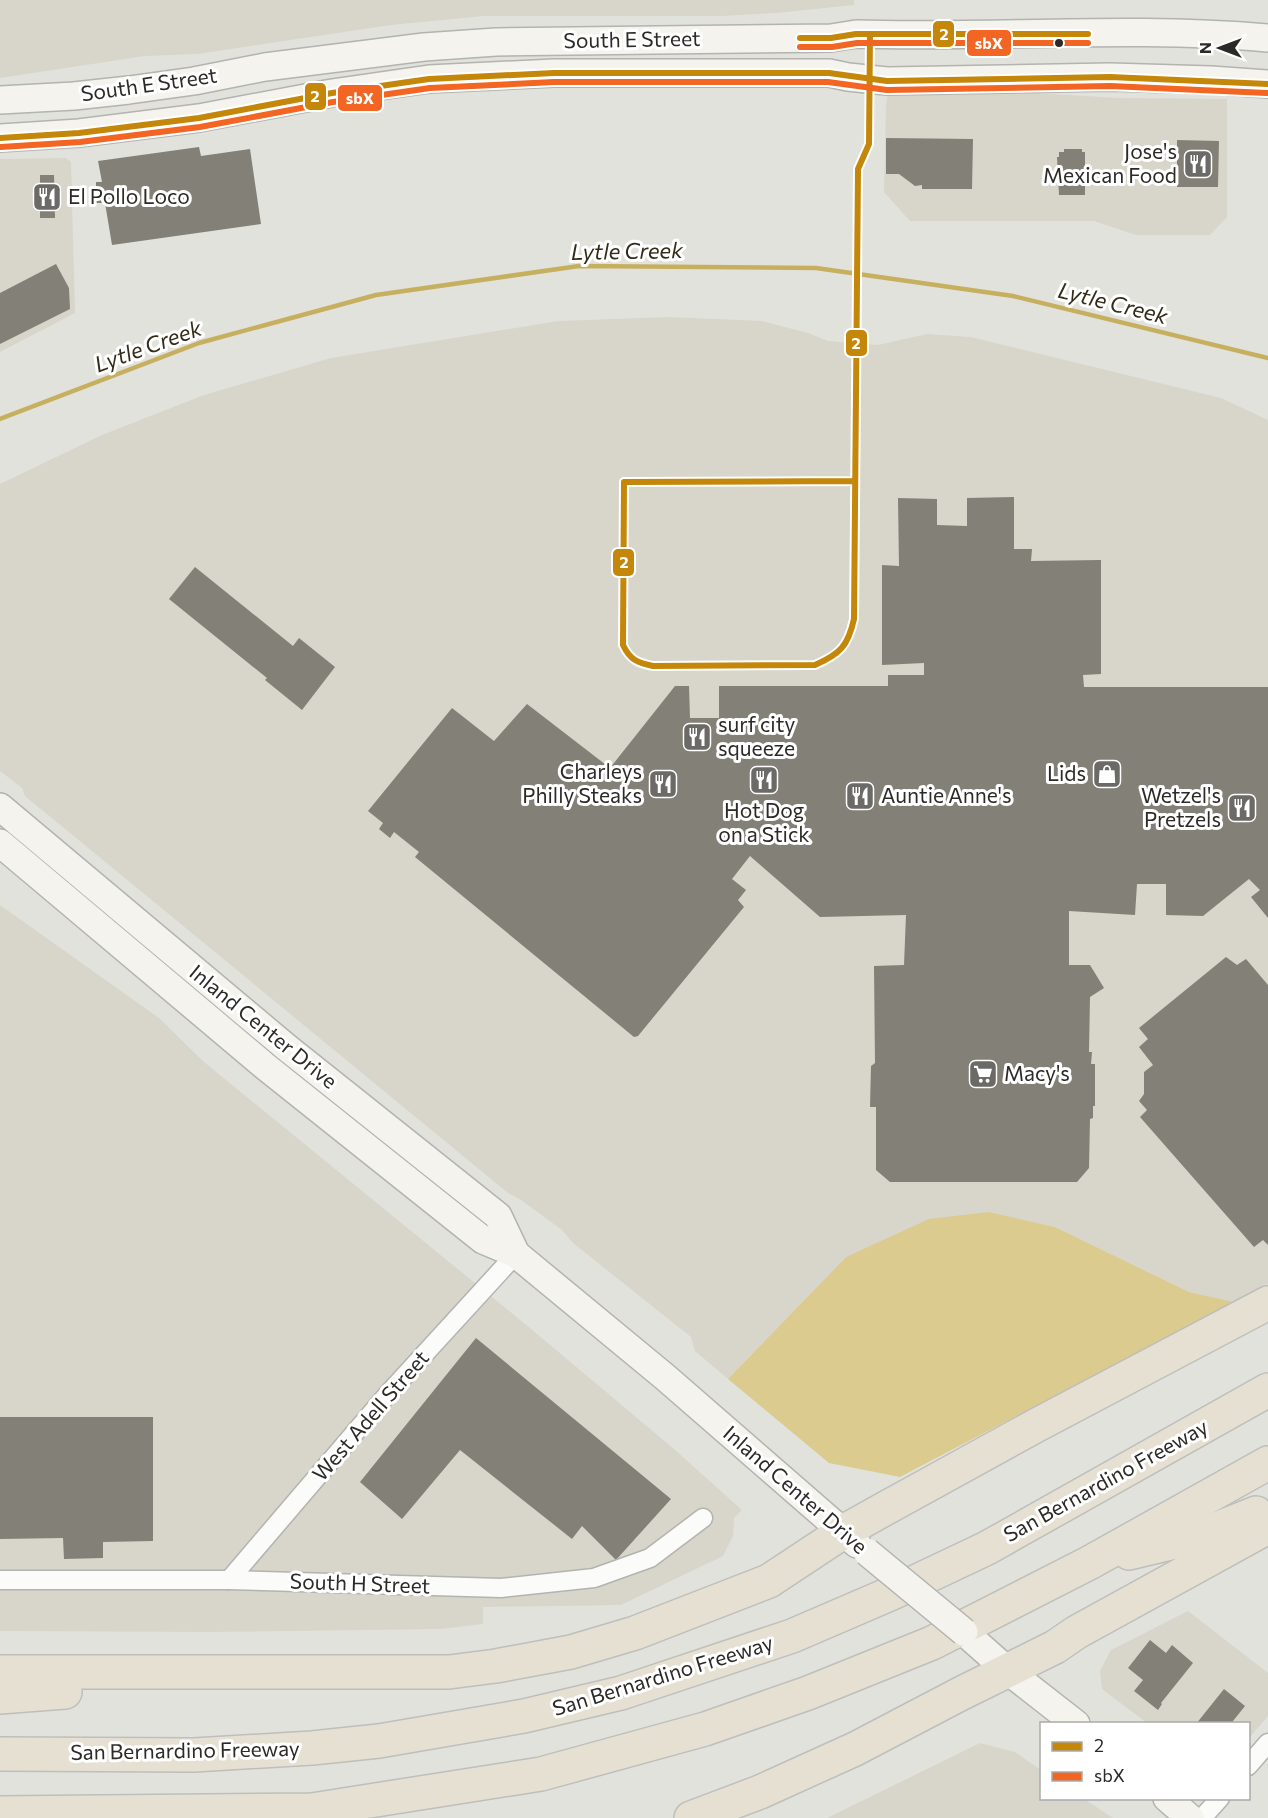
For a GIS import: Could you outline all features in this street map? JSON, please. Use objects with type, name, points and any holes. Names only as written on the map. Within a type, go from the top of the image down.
[{"type":"highway","points":[[0,1672],[449,1672],[571,1652],[636,1633],[769,1581],[855,1542],[1037,1425],[1268,1304]]},
{"type":"highway","name":"San Bernardino Freeway","points":[[0,1754],[194,1755],[312,1748],[379,1741],[524,1716],[621,1693],[792,1636],[892,1593],[987,1548],[1260,1392]]},
{"type":"highway","points":[[0,1813],[312,1810],[541,1774],[705,1729],[808,1693],[932,1643],[1089,1563],[1268,1463]]},
{"type":"highway","points":[[1089,1563],[1196,1537],[1268,1509]]},
{"type":"highway","points":[[691,1818],[808,1771],[855,1749],[998,1662],[1055,1647],[1077,1632],[1268,1527]]},
{"type":"highway","points":[[0,1697],[164,1686],[370,1683],[410,1673]]},
{"type":"main road","name":"South E Street","points":[[0,100],[129,90],[328,58],[424,47],[496,42],[831,38],[856,34],[1109,34],[1268,38]]},
{"type":"main road","name":"South E Street","points":[[0,138],[79,133],[199,118],[393,83],[484,75],[830,73],[848,78],[887,81],[1110,77],[1268,84]]},
{"type":"main road","name":"Inland Center Drive","points":[[0,807],[261,1026],[498,1216],[516,1254]]},
{"type":"main road","name":"Inland Center Drive","points":[[0,843],[257,1059],[483,1240],[516,1254],[665,1377],[855,1542],[1073,1722]]},
{"type":"main road","points":[[1169,1800],[1190,1818]]},
{"type":"street","name":"West Adell Street","points":[[229,1580],[387,1395],[516,1254]]},
{"type":"street","name":"South H Street","points":[[0,1580],[229,1580],[501,1588],[594,1578],[650,1557],[703,1518]]},
{"type":"street","points":[[1250,1764],[1268,1743]]},
{"type":"street","points":[[1202,1818],[1218,1800]]},
{"type":"shaded area","points":[[0,0],[854,0],[854,5],[722,16],[484,16],[391,25],[197,54],[145,56],[0,78]]},
{"type":"shaded area","points":[[892,93],[1036,93],[1119,98],[1227,99],[1227,217],[1210,235],[1136,235],[1094,221],[910,221],[884,192],[886,105],[887,97]]},
{"type":"shaded area","points":[[66,158],[71,162],[75,313],[0,352],[0,159]]},
{"type":"shaded area","points":[[669,317],[762,321],[808,333],[828,341],[878,345],[927,334],[971,337],[1221,398],[1268,420],[1268,1284],[1234,1302],[1189,1292],[1055,1227],[989,1212],[846,1257],[728,1379],[695,1351],[691,1337],[573,1243],[562,1230],[508,1193],[25,796],[22,788],[0,771],[0,484],[102,435],[204,395],[331,358],[558,321]]},
{"type":"shaded area","points":[[0,905],[159,1018],[204,1062],[530,1328],[674,1449],[742,1510],[734,1518],[733,1536],[723,1556],[621,1605],[483,1607],[483,1624],[441,1629],[210,1632],[0,1631]]},
{"type":"shaded area","points":[[989,1212],[1055,1227],[1189,1292],[1234,1302],[900,1477],[829,1463],[728,1379],[846,1257],[929,1219]]},
{"type":"shaded area","points":[[1188,1611],[1268,1673],[1268,1716],[1250,1737],[1250,1722],[1146,1722],[1102,1689],[1100,1671],[1111,1650]]},
{"type":"shaded area","points":[[980,1743],[1015,1752],[1040,1769],[1040,1800],[1086,1800],[1113,1818],[827,1818]]},
{"type":"building","points":[[886,138],[973,139],[972,189],[922,189],[922,185],[915,186],[899,174],[886,174]]},
{"type":"building","name":"Jose's Mexican Food","points":[[1177,140],[1219,141],[1218,187],[1177,187]]},
{"type":"building","points":[[199,147],[201,156],[250,149],[261,224],[112,245],[105,203],[96,203],[96,182],[102,182],[98,161]]},
{"type":"building","points":[[1064,149],[1082,149],[1082,152],[1085,152],[1085,195],[1059,195],[1057,157],[1059,157],[1059,152],[1064,152]]},
{"type":"building","name":"El Pollo Loco","points":[[40,175],[54,175],[55,218],[40,218]]},
{"type":"building","points":[[56,264],[69,288],[70,309],[0,344],[0,293]]},
{"type":"building","points":[[1014,497],[1014,549],[1032,549],[1031,561],[1101,560],[1101,674],[1083,675],[1084,687],[1268,687],[1268,918],[1251,897],[1260,890],[1249,879],[1203,916],[1166,915],[1166,884],[1137,884],[1135,915],[1069,911],[1069,965],[1090,965],[1104,988],[1090,997],[1089,1052],[1092,1052],[1091,1064],[1095,1064],[1095,1106],[1093,1106],[1093,1118],[1090,1119],[1089,1168],[1077,1182],[890,1182],[876,1170],[876,1107],[870,1107],[871,1066],[875,1063],[874,966],[904,965],[906,915],[820,917],[750,856],[732,879],[746,890],[738,900],[744,907],[638,1036],[634,1037],[415,857],[419,852],[394,832],[390,838],[379,829],[383,823],[368,811],[452,708],[494,741],[527,704],[610,768],[675,686],[689,686],[690,718],[719,718],[719,686],[888,686],[888,675],[924,675],[924,663],[882,665],[882,565],[899,566],[898,498],[937,499],[937,525],[967,526],[967,498]]},
{"type":"building","points":[[195,567],[293,646],[299,638],[335,667],[302,710],[265,680],[267,678],[169,599]]},
{"type":"building","points":[[1226,957],[1237,965],[1246,959],[1268,985],[1268,1245],[1263,1240],[1254,1247],[1140,1117],[1147,1110],[1139,1101],[1144,1094],[1144,1072],[1153,1065],[1139,1047],[1148,1039],[1139,1028]]},
{"type":"building","points":[[476,1338],[671,1499],[616,1560],[582,1526],[572,1539],[460,1450],[402,1519],[360,1482]]},
{"type":"building","points":[[0,1417],[153,1417],[153,1541],[103,1542],[103,1558],[64,1559],[63,1538],[0,1539]]},
{"type":"building","points":[[1150,1640],[1166,1653],[1172,1645],[1193,1663],[1158,1710],[1134,1691],[1143,1680],[1128,1668]]},
{"type":"building","points":[[1224,1689],[1245,1706],[1233,1722],[1198,1722]]},
{"type":"waterway","name":"Lytle Creek","points":[[0,419],[199,343],[376,295],[579,266],[816,268],[1013,296],[1268,358]]},
{"type":"transit line","name":"2","points":[[800,38],[831,38],[856,34],[1088,34]]},
{"type":"transit line","name":"2","points":[[855,481],[624,482],[623,645],[629,654],[639,662],[653,666],[815,665],[837,653],[849,636],[854,619],[858,169],[869,144],[870,34]]},
{"type":"transit line","name":"sbX","points":[[800,47],[832,47],[857,43],[1088,43]]},
{"type":"transit line","name":"2","points":[[0,138],[79,133],[199,118],[332,93],[429,79],[554,73],[829,73],[887,81],[1110,77],[1268,84]]},
{"type":"transit line","name":"sbX","points":[[1,147],[80,142],[200,127],[333,102],[430,88],[554,82],[828,82],[887,90],[1110,86],[1267,93]]},
{"type":"place","name":"Jose's Mexican Food","points":[[1198,164]]},
{"type":"place","name":"El Pollo Loco","points":[[47,197]]},
{"type":"place","name":"surf city squeeze","points":[[697,737]]},
{"type":"place","name":"Lids","points":[[1107,774]]},
{"type":"place","name":"Hot Dog on a Stick","points":[[764,780]]},
{"type":"place","name":"Charleys Philly Steaks","points":[[663,784]]},
{"type":"place","name":"Auntie Anne's","points":[[860,796]]},
{"type":"place","name":"Wetzel's Pretzels","points":[[1242,808]]},
{"type":"place","name":"Macy's","points":[[983,1074]]}]
